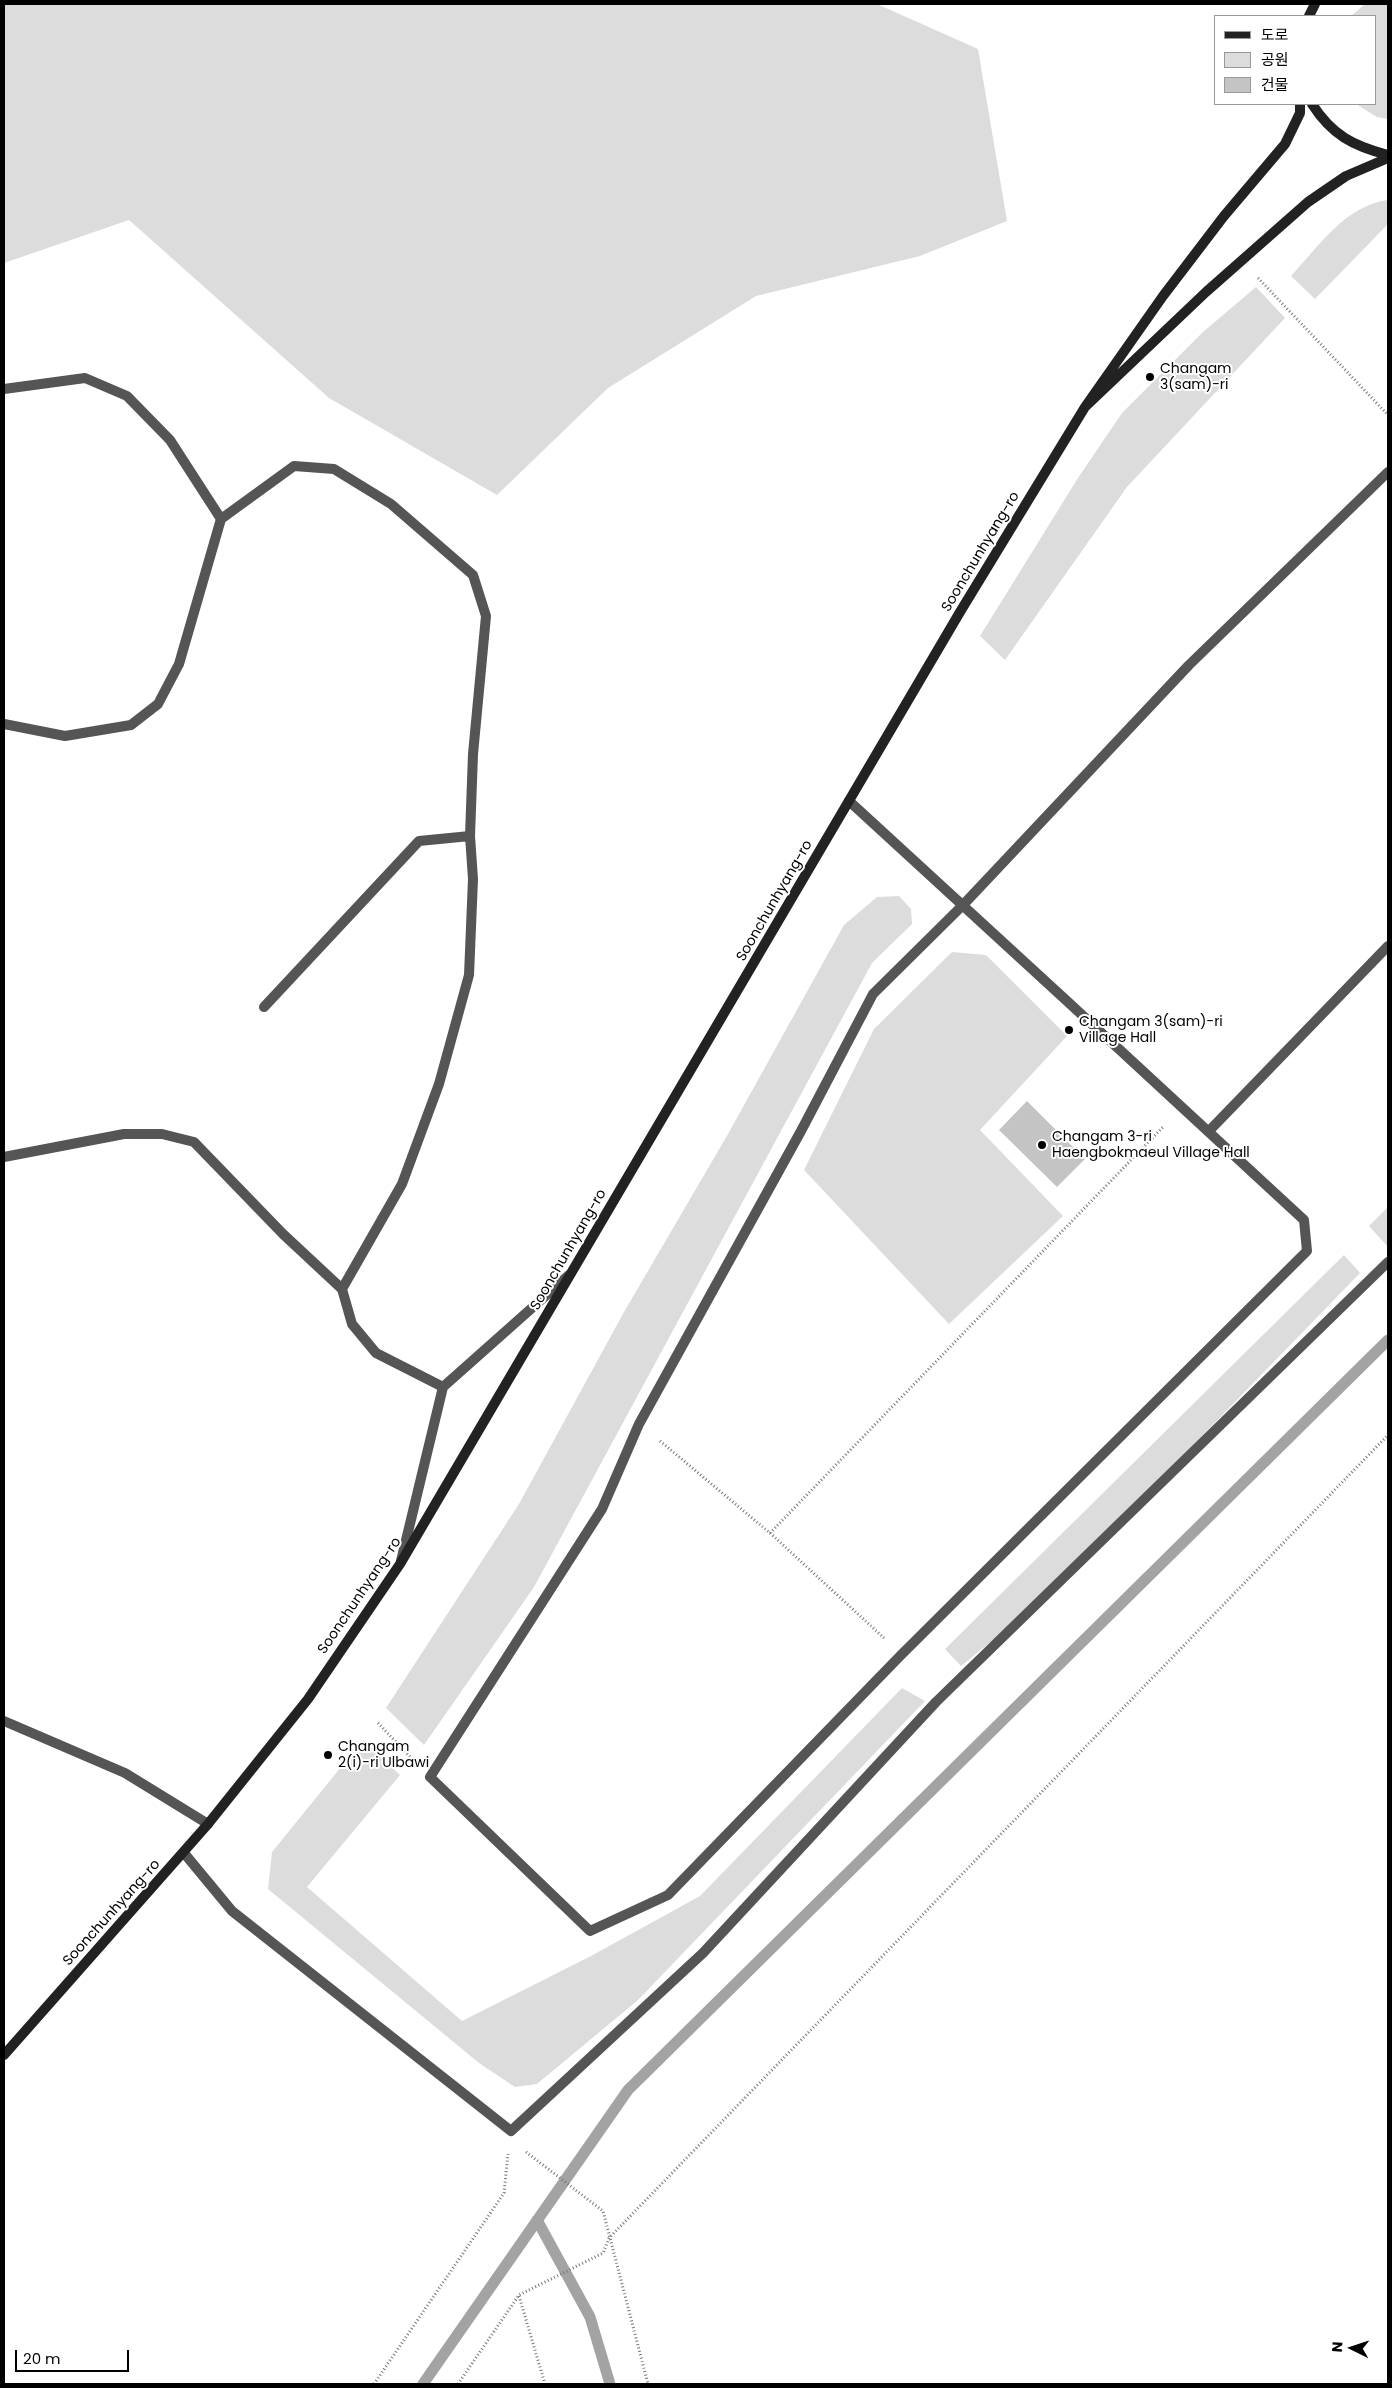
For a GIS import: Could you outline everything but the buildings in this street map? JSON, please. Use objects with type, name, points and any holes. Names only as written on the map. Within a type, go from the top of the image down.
[{"type":"main road","points":[[1085,407],[1163,296],[1224,216],[1285,144],[1300,113],[1300,105]]},
{"type":"main road","points":[[1313,105],[1333,130],[1360,148],[1388,157]]},
{"type":"main road","points":[[1085,407],[1308,202],[1346,176],[1388,157]]},
{"type":"main road","name":"Soonchunhyang-ro","points":[[4,2055],[208,1824],[308,1699],[400,1564],[849,801],[1085,407]]},
{"type":"street","points":[[4,389],[85,378],[127,396],[170,440],[221,519]]},
{"type":"street","points":[[4,724],[64,736],[131,725],[158,704],[180,664],[221,519],[294,466],[334,469],[391,504],[473,575],[486,616],[473,754],[470,836],[473,879],[470,975],[439,1084],[402,1184],[342,1289]]},
{"type":"street","points":[[849,801],[963,905],[1182,1106],[1304,1220],[1307,1251],[901,1655],[668,1895],[590,1931],[430,1777],[602,1509],[639,1424],[801,1131],[873,994],[963,905],[1189,666],[1388,472]]},
{"type":"street","points":[[264,1007],[419,840],[470,836]]},
{"type":"street","points":[[1208,1131],[1388,946]]},
{"type":"street","points":[[4,1157],[124,1134],[162,1134],[194,1142],[283,1234],[342,1289],[352,1324],[376,1353],[443,1387]]},
{"type":"street","points":[[184,1853],[232,1911],[511,2131],[703,1953],[936,1702],[1388,1262]]},
{"type":"street","points":[[400,1564],[443,1387],[572,1272]]},
{"type":"street","points":[[4,1720],[125,1773],[208,1824]]},
{"type":"path","points":[[1243,260],[1388,415]]},
{"type":"path","points":[[770,1533],[1182,1106]]},
{"type":"path","points":[[639,1424],[770,1533],[901,1655]]},
{"type":"path","points":[[458,2384],[519,2295],[603,2253],[608,2238],[1388,1436]]},
{"type":"path","points":[[378,1723],[430,1777]]},
{"type":"path","points":[[374,2384],[504,2193],[511,2131]]},
{"type":"path","points":[[525,2151],[603,2212],[608,2238],[648,2384]]},
{"type":"path","points":[[519,2295],[545,2384]]},
{"type":"green space","points":[[4,4],[877,4],[978,49],[1007,221],[920,256],[756,296],[608,388],[497,495],[329,398],[129,220],[4,263]]},
{"type":"green space","points":[[1365,4],[1388,4],[1388,119],[1377,117],[1358,105],[1377,105],[1377,15],[1352,15]]},
{"type":"green space","points":[[1388,200],[1388,224],[1315,299],[1291,276],[1322,241],[1346,219],[1359,210]]},
{"type":"green space","points":[[1256,287],[1285,318],[1127,487],[1005,660],[980,636],[1078,478],[1122,413],[1203,332]]},
{"type":"green space","points":[[899,896],[911,909],[912,924],[872,963],[534,1587],[424,1745],[386,1708],[519,1504],[624,1312],[728,1134],[844,925],[877,897]]},
{"type":"green space","points":[[952,952],[986,955],[1067,1036],[980,1130],[1063,1216],[949,1324],[804,1170],[874,1029]]},
{"type":"green space","points":[[1388,1207],[1388,1247],[1369,1226]]},
{"type":"green space","points":[[1344,1255],[1360,1273],[1050,1593],[961,1666],[945,1649]]},
{"type":"green space","points":[[902,1688],[925,1701],[638,2000],[537,2084],[515,2087],[479,2063],[268,1889],[272,1852],[363,1740],[400,1775],[307,1887],[462,2021],[591,1956],[700,1896]]},
{"type":"waterway","points":[[423,2384],[628,2090],[1388,1340]]},
{"type":"waterway","points":[[537,2220],[590,2317],[610,2384]]},
{"type":"place","name":"Changam 3(sam)-ri","points":[[1150,377]]},
{"type":"place","name":"Changam 3(sam)-ri Village Hall","points":[[1069,1030]]},
{"type":"place","name":"Changam 3-ri Haengbokmaeul Village Hall","points":[[1042,1145]]},
{"type":"place","name":"Changam 2(i)-ri Ulbawi","points":[[328,1755]]}]
